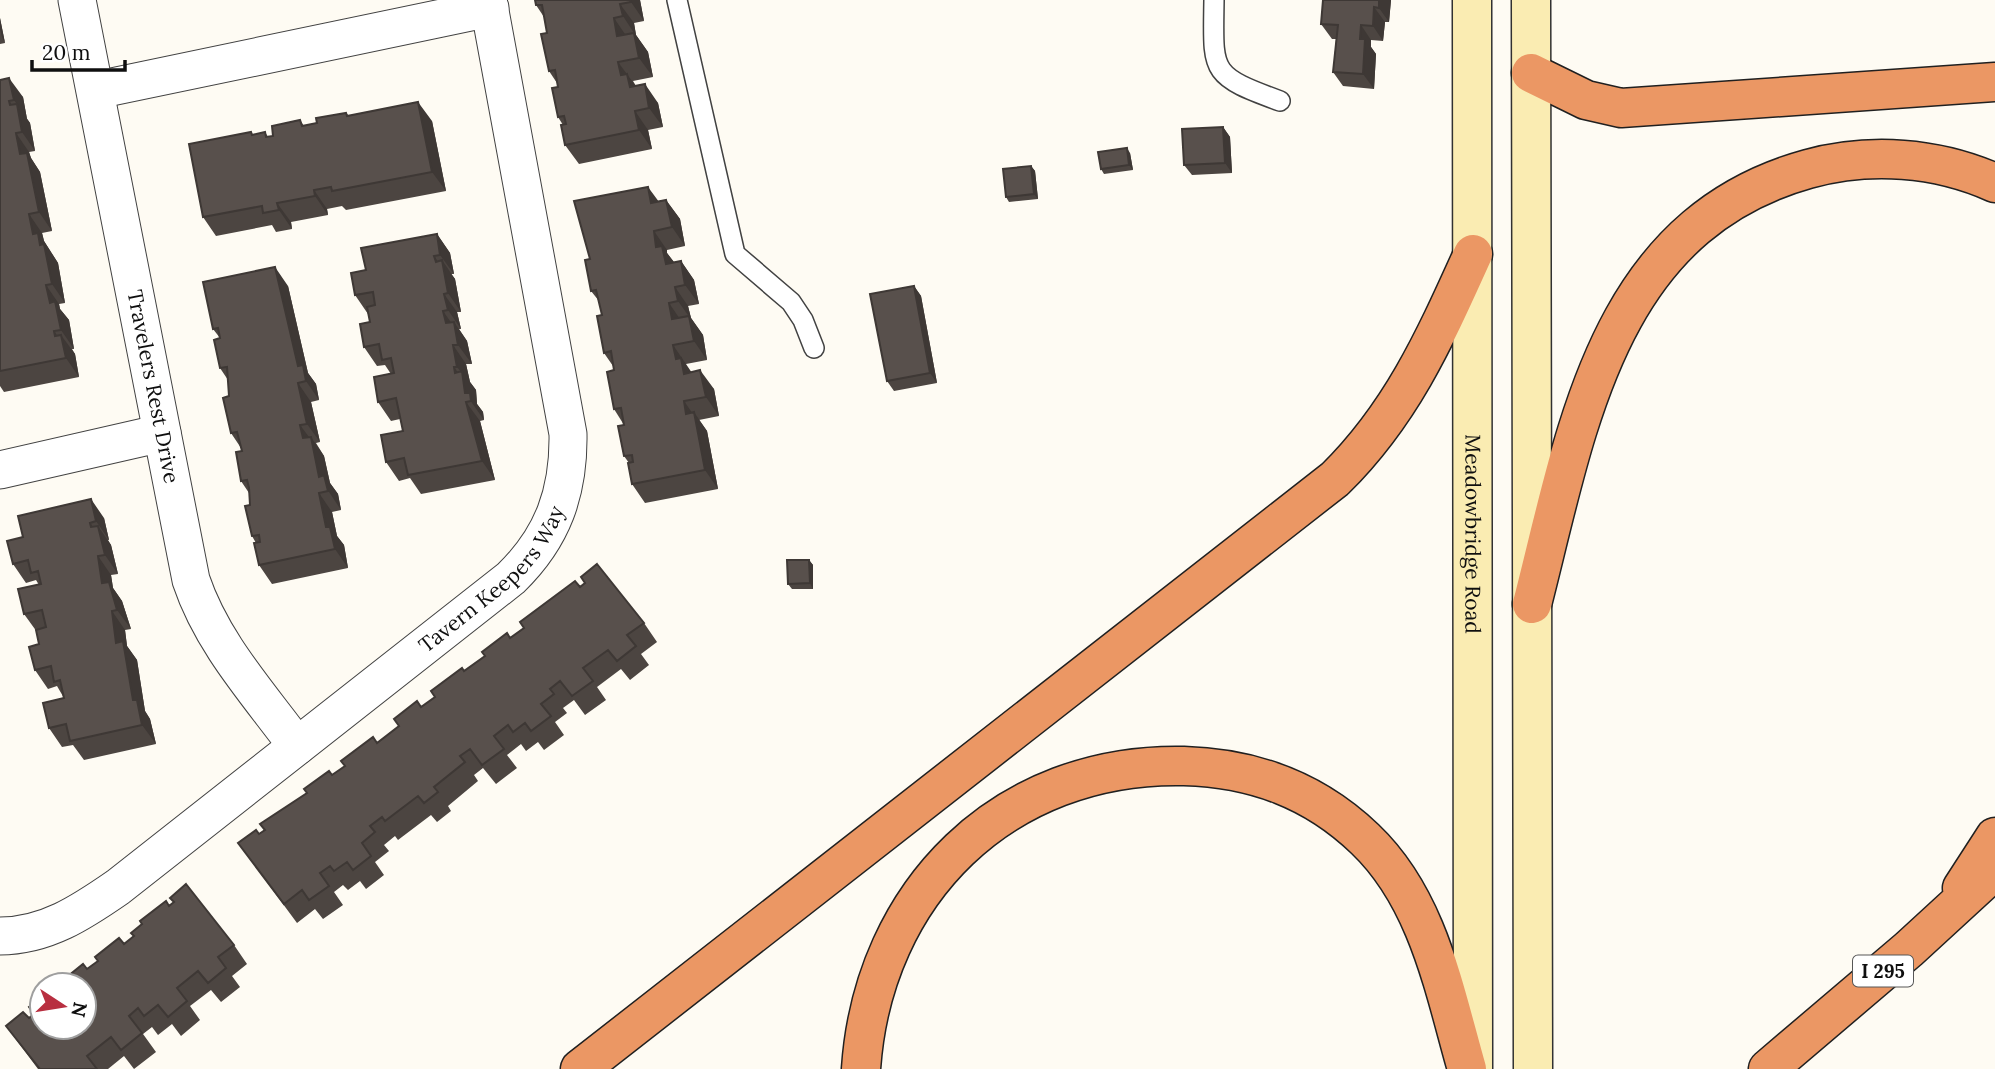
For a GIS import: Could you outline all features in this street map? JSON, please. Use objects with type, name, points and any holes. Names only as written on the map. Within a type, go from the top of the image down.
[{"type":"highway","points":[[1531,73],[1586,100],[1620,108],[1995,82]]},
{"type":"highway","points":[[1532,604],[1577,431],[1608,344],[1646,279],[1702,221],[1740,196],[1782,177],[1827,164],[1874,159],[1911,160],[1949,167],[1995,183]]},
{"type":"highway","points":[[580,1069],[1335,480],[1376,434],[1408,390],[1426,359],[1473,254]]},
{"type":"highway","points":[[861,1069],[870,1005],[886,953],[904,918],[933,877],[967,841],[1007,811],[1048,789],[1118,769],[1165,766],[1245,772],[1281,782],[1339,816],[1367,841],[1405,889],[1430,941],[1467,1069]]},
{"type":"highway","points":[[1943,918],[1995,837]]},
{"type":"highway","name":"I 295","points":[[1768,1069],[1995,870]]},
{"type":"main road","name":"Meadowbridge Road","points":[[1472,0],[1473,1069]]},
{"type":"main road","points":[[1531,0],[1532,1058]]},
{"type":"street","name":"Travelers Rest Drive","points":[[77,0],[97,90],[191,580],[201,611],[214,634],[297,746]]},
{"type":"street","points":[[97,90],[489,4]]},
{"type":"street","name":"Tavern Keepers Way","points":[[0,936],[47,928],[88,908],[511,578],[542,543],[565,492],[568,434],[489,4]]},
{"type":"street","points":[[0,470],[162,433]]},
{"type":"lane","points":[[677,0],[735,254],[790,302],[803,320],[814,348]]},
{"type":"lane","points":[[1214,0],[1214,57],[1223,74],[1239,86],[1280,101]]},
{"type":"building","points":[[535,0],[630,0],[631,2],[620,4],[623,16],[614,18],[617,36],[634,33],[639,58],[618,62],[621,75],[627,74],[630,87],[645,84],[649,108],[635,111],[639,130],[565,145],[561,125],[566,124],[564,116],[558,117],[552,88],[558,87],[555,70],[549,71],[541,34],[547,33],[542,5],[536,5]]},
{"type":"building","points":[[1323,0],[1379,0],[1379,8],[1374,7],[1373,26],[1361,25],[1360,39],[1365,39],[1363,74],[1333,72],[1338,25],[1321,24]]},
{"type":"building","points":[[9,78],[14,100],[9,101],[10,105],[17,104],[22,132],[16,133],[20,154],[27,153],[39,212],[29,214],[33,234],[38,233],[40,245],[44,244],[52,284],[46,285],[50,303],[55,301],[61,330],[54,331],[55,336],[61,335],[66,358],[0,371],[0,80]]},
{"type":"building","points":[[418,102],[432,172],[332,191],[331,187],[314,190],[315,196],[277,203],[279,210],[263,213],[262,206],[203,217],[189,144],[251,132],[252,135],[265,132],[266,137],[273,136],[272,126],[300,120],[302,126],[317,123],[316,118],[346,113],[347,116]]},
{"type":"building","points":[[1223,127],[1225,163],[1184,165],[1182,129]]},
{"type":"building","points":[[1127,148],[1129,165],[1101,169],[1098,152]]},
{"type":"building","points":[[1031,166],[1034,194],[1006,197],[1003,169]]},
{"type":"building","points":[[648,187],[651,203],[666,200],[672,227],[654,231],[656,247],[662,246],[666,264],[681,261],[685,285],[675,287],[678,301],[669,303],[672,319],[689,316],[694,341],[673,345],[676,359],[681,358],[684,374],[700,370],[706,397],[684,401],[686,414],[694,412],[705,470],[632,484],[628,463],[633,462],[632,455],[624,456],[618,426],[624,425],[621,408],[614,409],[607,372],[614,370],[611,351],[604,353],[597,316],[602,315],[596,290],[591,291],[585,260],[590,259],[574,201]]},
{"type":"building","points":[[437,234],[440,255],[434,256],[436,262],[442,260],[448,293],[444,294],[448,310],[443,311],[446,323],[454,322],[458,345],[453,345],[457,367],[454,367],[455,373],[462,371],[465,393],[470,393],[471,401],[466,402],[482,461],[408,475],[404,458],[386,462],[381,435],[403,431],[396,398],[378,402],[374,377],[394,373],[391,358],[382,360],[379,344],[364,347],[360,324],[370,322],[367,307],[375,305],[373,292],[355,295],[351,273],[366,270],[361,248]]},
{"type":"building","points":[[275,267],[298,366],[303,365],[306,381],[298,383],[307,424],[300,425],[303,438],[311,437],[319,477],[324,475],[328,491],[319,493],[326,527],[330,527],[335,549],[259,565],[254,543],[260,542],[259,535],[252,536],[245,506],[250,505],[249,488],[247,480],[241,481],[236,452],[242,451],[237,432],[231,433],[223,398],[229,396],[227,367],[220,368],[214,340],[220,338],[218,328],[213,329],[203,282]]},
{"type":"building","points":[[914,286],[930,373],[887,381],[870,294]]},
{"type":"building","points":[[91,499],[96,521],[90,523],[91,527],[98,526],[105,555],[98,556],[102,583],[109,582],[117,610],[112,611],[116,643],[123,641],[133,700],[137,700],[142,725],[70,741],[66,724],[49,728],[43,703],[64,698],[60,680],[54,682],[51,666],[35,670],[29,647],[39,644],[36,630],[46,627],[42,610],[24,614],[18,589],[41,584],[38,571],[31,573],[28,560],[13,564],[7,541],[23,537],[18,516]]},
{"type":"building","points":[[787,560],[809,560],[810,583],[788,584]]},
{"type":"building","points":[[597,564],[644,623],[627,635],[636,646],[617,661],[608,650],[583,668],[593,681],[572,696],[560,681],[550,689],[554,694],[541,704],[551,716],[531,731],[525,723],[513,732],[508,725],[494,736],[504,749],[482,765],[470,749],[460,756],[465,762],[434,787],[438,792],[424,803],[418,796],[385,821],[382,817],[370,826],[375,832],[362,843],[371,856],[353,870],[347,862],[334,871],[330,866],[320,873],[329,886],[309,900],[302,890],[284,904],[238,843],[256,830],[259,834],[265,830],[260,824],[307,793],[304,789],[329,771],[332,775],[345,766],[341,761],[373,737],[377,743],[399,726],[394,719],[417,701],[421,707],[435,697],[431,691],[462,668],[464,671],[485,656],[482,652],[507,633],[510,638],[524,628],[520,622],[575,581],[580,587],[585,583],[581,577]]},
{"type":"building","points":[[186,884],[234,945],[218,957],[226,968],[208,983],[198,971],[177,988],[187,1001],[168,1017],[158,1005],[144,1016],[138,1008],[129,1016],[142,1033],[121,1050],[111,1037],[87,1056],[97,1069],[40,1069],[6,1026],[23,1012],[28,1017],[28,1041],[98,1041],[98,971],[74,971],[83,964],[87,969],[98,961],[95,957],[119,938],[124,944],[134,936],[131,933],[142,924],[140,921],[166,901],[169,906],[174,902],[170,898]]}]
